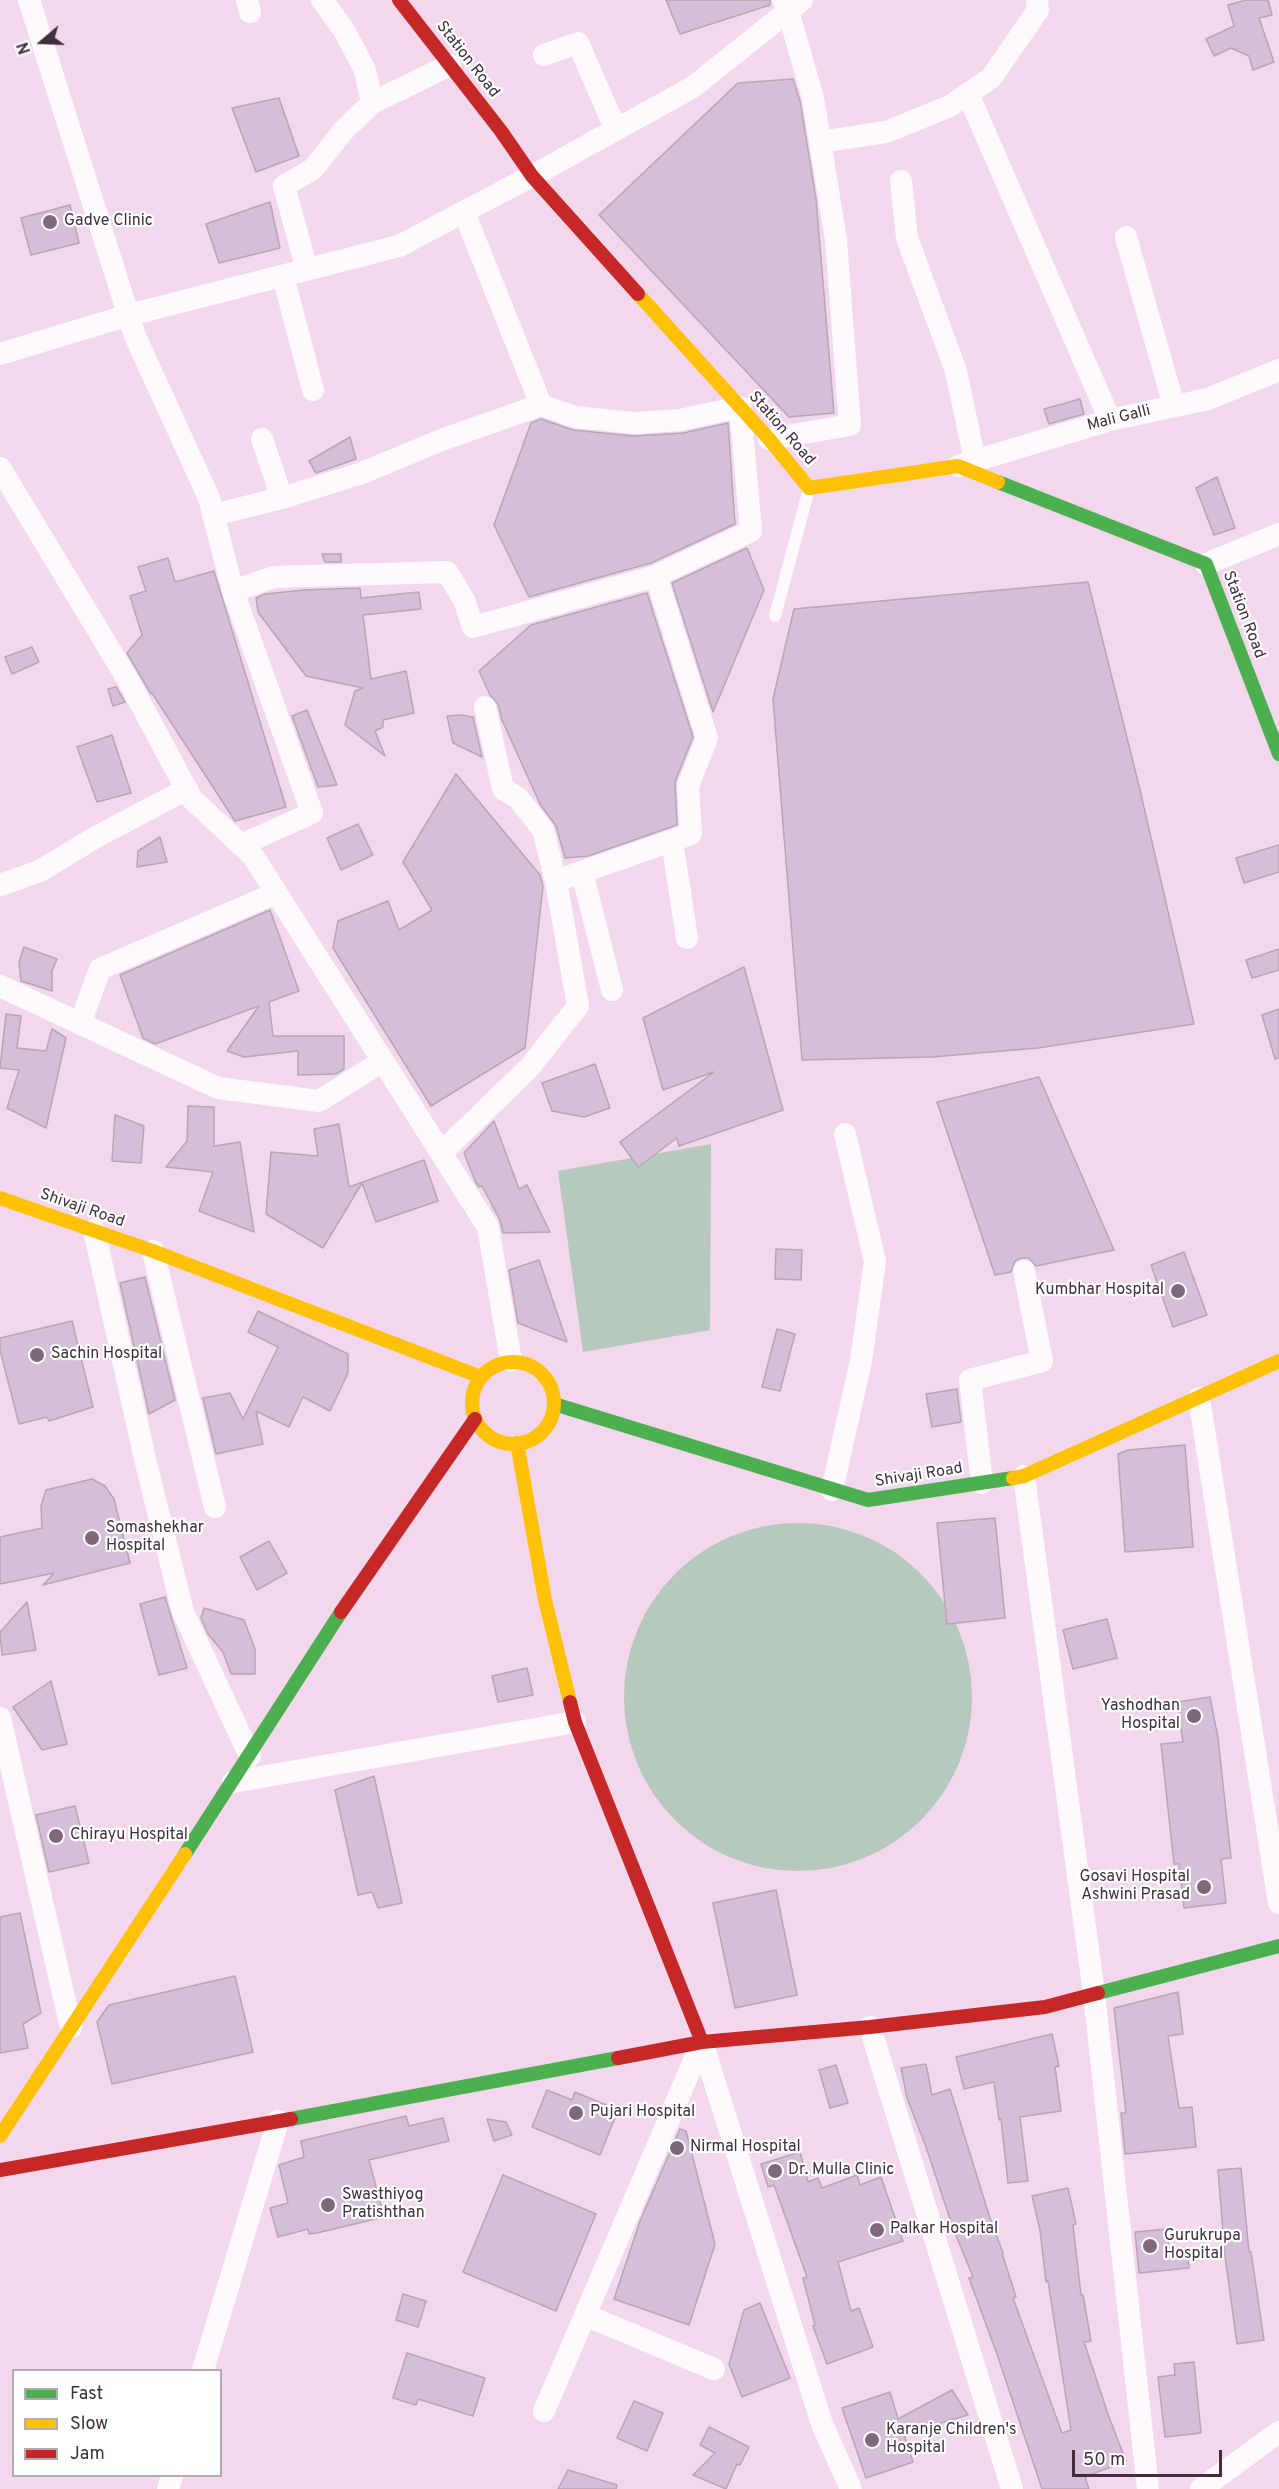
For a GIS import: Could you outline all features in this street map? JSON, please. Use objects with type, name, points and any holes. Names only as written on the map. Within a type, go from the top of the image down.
[{"type":"main road","name":"Station Road","points":[[399,0],[532,176],[769,439],[809,488],[967,464],[1206,564],[1279,754]]},
{"type":"main road","name":"Shivaji Road","points":[[0,1198],[153,1251],[481,1377]]},
{"type":"main road","name":"Shivaji Road","points":[[554,1404],[868,1500],[1024,1476],[1279,1360]]},
{"type":"main road","points":[[511,1361],[532,1367],[541,1373],[548,1382],[554,1404],[546,1426],[538,1435],[517,1443],[507,1443],[488,1435],[475,1419],[472,1397],[481,1377],[494,1366],[511,1361]]},
{"type":"main road","points":[[0,2136],[250,1756],[326,1634],[475,1419]]},
{"type":"main road","points":[[517,1443],[545,1600],[575,1722],[702,2042]]},
{"type":"main road","points":[[0,2170],[702,2042],[1045,2007],[1279,1946]]},
{"type":"street","points":[[29,0],[135,336],[208,498],[233,591],[312,813],[241,845]]},
{"type":"street","points":[[322,0],[344,30],[365,70],[372,103]]},
{"type":"street","points":[[820,142],[886,132],[950,106],[991,78],[1038,10],[1037,0]]},
{"type":"street","points":[[0,354],[129,315],[399,246],[693,87],[791,4],[813,98],[836,240],[850,425],[769,439]]},
{"type":"street","points":[[544,55],[578,43],[616,130]]},
{"type":"street","points":[[307,270],[284,186],[313,169],[343,131],[372,103],[450,65]]},
{"type":"street","points":[[968,94],[1110,420]]},
{"type":"street","points":[[901,181],[907,238],[956,371],[967,464]]},
{"type":"street","points":[[464,212],[541,405]]},
{"type":"street","points":[[1126,237],[1174,406]]},
{"type":"street","points":[[283,276],[314,390]]},
{"type":"street","name":"Mali Galli","points":[[967,464],[1110,420],[1208,399],[1279,370]]},
{"type":"street","points":[[213,515],[282,498],[362,473],[444,439],[541,405],[575,417],[634,423],[680,420],[740,407],[751,531],[656,576],[473,627],[464,600],[447,572],[274,577],[233,591]]},
{"type":"street","points":[[262,439],[282,498]]},
{"type":"street","points":[[0,468],[128,680],[192,798],[253,856],[488,1227],[511,1361]]},
{"type":"street","points":[[1206,564],[1279,534]]},
{"type":"street","points":[[556,881],[691,834],[688,786],[707,738],[656,576]]},
{"type":"street","points":[[441,1153],[529,1068],[578,1006],[556,881],[543,830],[518,798],[503,789],[485,707]]},
{"type":"street","points":[[0,885],[40,871],[96,837],[187,789]]},
{"type":"street","points":[[672,841],[687,938]]},
{"type":"street","points":[[582,872],[612,990]]},
{"type":"street","points":[[80,1024],[100,969],[276,893]]},
{"type":"street","points":[[0,986],[218,1088],[319,1101],[383,1061]]},
{"type":"street","points":[[832,1490],[861,1361],[875,1261],[845,1134]]},
{"type":"street","points":[[94,1230],[183,1612],[250,1756]]},
{"type":"street","points":[[153,1251],[215,1508]]},
{"type":"street","points":[[982,1483],[970,1380],[1042,1361],[1024,1271]]},
{"type":"street","points":[[1199,1398],[1279,1903]]},
{"type":"street","points":[[1024,1476],[1094,1994],[1148,2489]]},
{"type":"street","points":[[0,1718],[71,2028]]},
{"type":"street","points":[[233,1782],[575,1722]]},
{"type":"street","points":[[870,2026],[1012,2489]]},
{"type":"street","points":[[544,2411],[702,2042]]},
{"type":"street","points":[[702,2042],[822,2424],[851,2489]]},
{"type":"street","points":[[203,2369],[278,2121]]},
{"type":"street","points":[[585,2315],[714,2369]]},
{"type":"street","points":[[1201,2489],[1279,2432]]},
{"type":"lane","points":[[776,616],[809,488]]},
{"type":"green space","points":[[711,1144],[710,1330],[583,1352],[558,1171]]},
{"type":"green space","points":[[798,1523],[832,1527],[865,1536],[895,1552],[921,1574],[943,1600],[959,1630],[968,1663],[972,1697],[968,1731],[959,1764],[943,1794],[921,1820],[895,1842],[865,1858],[832,1867],[798,1871],[764,1867],[731,1858],[701,1842],[675,1820],[653,1794],[637,1764],[628,1731],[624,1697],[628,1663],[637,1630],[653,1600],[675,1574],[701,1552],[731,1536],[764,1527]]},
{"type":"building","points":[[666,0],[770,0],[770,5],[680,34]]},
{"type":"building","points":[[1246,0],[1268,0],[1272,15],[1259,18],[1274,62],[1253,70],[1249,56],[1231,48],[1214,56],[1206,39],[1234,26],[1228,5]]},
{"type":"building","points":[[793,79],[800,101],[816,199],[834,413],[789,417],[599,215],[738,83]]},
{"type":"building","points":[[279,98],[299,156],[256,172],[232,108]]},
{"type":"building","points":[[270,202],[280,248],[219,263],[206,224]]},
{"type":"building","points":[[70,205],[79,243],[31,255],[21,218]]},
{"type":"building","points":[[1080,399],[1084,414],[1049,424],[1044,409]]},
{"type":"building","points":[[541,419],[573,430],[634,436],[683,433],[728,423],[735,524],[651,563],[529,597],[494,525],[531,423]]},
{"type":"building","points":[[350,437],[356,459],[316,473],[309,461]]},
{"type":"building","points":[[1217,477],[1235,528],[1214,535],[1196,488]]},
{"type":"building","points":[[747,548],[764,590],[713,712],[672,583]]},
{"type":"building","points":[[322,554],[341,554],[341,562],[325,562]]},
{"type":"building","points":[[168,558],[175,582],[214,571],[286,807],[235,821],[151,694],[127,653],[142,635],[130,596],[146,591],[138,567]]},
{"type":"building","points":[[1088,582],[1140,790],[1194,1024],[1038,1048],[932,1057],[802,1060],[773,699],[794,609]]},
{"type":"building","points":[[360,588],[361,598],[419,592],[421,609],[363,615],[371,679],[406,671],[414,713],[383,720],[383,727],[375,731],[385,756],[345,725],[355,691],[363,688],[306,676],[258,612],[256,598],[265,594],[304,590]]},
{"type":"building","points":[[647,593],[693,737],[675,782],[677,825],[588,856],[565,858],[556,826],[540,804],[502,720],[498,704],[490,695],[479,671],[531,625]]},
{"type":"building","points":[[32,647],[39,662],[12,674],[5,657]]},
{"type":"building","points":[[116,687],[125,702],[113,706],[108,689]]},
{"type":"building","points":[[307,710],[337,785],[318,787],[292,716]]},
{"type":"building","points":[[447,716],[473,717],[482,757],[453,743]]},
{"type":"building","points":[[112,735],[131,793],[97,802],[77,747]]},
{"type":"building","points":[[456,774],[540,875],[543,886],[525,1048],[431,1106],[333,948],[338,921],[388,901],[399,930],[432,910],[403,862]]},
{"type":"building","points":[[358,824],[373,855],[341,870],[327,838]]},
{"type":"building","points":[[160,837],[167,862],[137,867],[138,851]]},
{"type":"building","points":[[1279,845],[1279,872],[1244,883],[1236,858]]},
{"type":"building","points":[[270,910],[299,991],[269,1002],[273,1036],[344,1036],[344,1069],[336,1074],[298,1075],[298,1051],[244,1057],[227,1051],[259,1006],[155,1044],[143,1038],[120,975]]},
{"type":"building","points":[[24,947],[57,959],[52,971],[52,991],[21,981],[19,962]]},
{"type":"building","points":[[1279,949],[1279,970],[1252,978],[1246,960]]},
{"type":"building","points":[[744,967],[783,1110],[679,1146],[677,1138],[638,1167],[620,1142],[714,1072],[663,1090],[643,1018]]},
{"type":"building","points":[[1279,1009],[1279,1058],[1275,1059],[1262,1015]]},
{"type":"building","points":[[6,1014],[21,1016],[17,1048],[46,1051],[52,1029],[66,1038],[46,1128],[7,1108],[19,1070],[0,1068]]},
{"type":"building","points":[[595,1064],[610,1108],[584,1117],[552,1111],[542,1083]]},
{"type":"building","points":[[1039,1077],[1114,1250],[1036,1266],[1029,1258],[1021,1258],[1015,1261],[1011,1272],[995,1275],[937,1102]]},
{"type":"building","points":[[188,1106],[214,1107],[214,1146],[240,1142],[254,1232],[199,1211],[213,1172],[166,1167],[187,1141]]},
{"type":"building","points":[[115,1115],[144,1126],[141,1163],[112,1161]]},
{"type":"building","points":[[494,1121],[519,1189],[527,1185],[550,1232],[503,1233],[500,1220],[482,1186],[479,1187],[475,1181],[464,1153]]},
{"type":"building","points":[[339,1124],[349,1187],[424,1160],[438,1201],[376,1222],[362,1183],[323,1248],[266,1214],[271,1152],[318,1156],[314,1129]]},
{"type":"building","points":[[776,1249],[802,1250],[801,1280],[775,1279]]},
{"type":"building","points":[[1184,1252],[1207,1315],[1173,1327],[1151,1265]]},
{"type":"building","points":[[539,1260],[567,1342],[518,1323],[509,1270]]},
{"type":"building","points":[[145,1277],[175,1400],[149,1414],[120,1283]]},
{"type":"building","points":[[258,1311],[348,1354],[348,1373],[330,1411],[303,1397],[289,1427],[256,1411],[263,1444],[216,1454],[203,1398],[230,1393],[243,1419],[278,1347],[248,1332]]},
{"type":"building","points":[[72,1321],[93,1407],[49,1421],[47,1417],[19,1424],[0,1350],[0,1338]]},
{"type":"building","points":[[777,1329],[795,1334],[780,1391],[762,1387]]},
{"type":"building","points":[[957,1389],[961,1422],[932,1427],[926,1394]]},
{"type":"building","points":[[1185,1445],[1193,1547],[1125,1552],[1118,1454],[1128,1450]]},
{"type":"building","points":[[92,1479],[105,1486],[114,1499],[130,1563],[43,1585],[54,1573],[0,1584],[0,1537],[42,1528],[41,1506],[46,1490]]},
{"type":"building","points":[[995,1518],[1005,1618],[947,1624],[937,1523]]},
{"type":"building","points":[[269,1541],[287,1573],[257,1590],[240,1557]]},
{"type":"building","points":[[165,1597],[187,1668],[159,1675],[140,1604]]},
{"type":"building","points":[[27,1602],[36,1650],[2,1655],[0,1632]]},
{"type":"building","points":[[204,1608],[244,1620],[255,1649],[255,1674],[231,1674],[223,1652],[208,1634],[201,1618]]},
{"type":"building","points":[[1107,1619],[1117,1658],[1073,1669],[1063,1630]]},
{"type":"building","points":[[527,1668],[533,1695],[498,1702],[492,1676]]},
{"type":"building","points":[[51,1681],[67,1744],[42,1750],[13,1707]]},
{"type":"building","points":[[1210,1697],[1218,1738],[1231,1858],[1221,1859],[1226,1903],[1184,1908],[1179,1864],[1174,1864],[1161,1744],[1183,1742],[1177,1702]]},
{"type":"building","points":[[374,1776],[402,1903],[378,1908],[372,1892],[358,1895],[335,1790]]},
{"type":"building","points":[[75,1806],[89,1863],[49,1872],[36,1815]]},
{"type":"building","points":[[776,1890],[797,1995],[735,2008],[713,1903]]},
{"type":"building","points":[[20,1913],[41,2013],[23,2024],[28,2048],[0,2053],[0,1917]]},
{"type":"building","points":[[235,1976],[253,2052],[112,2084],[97,2022],[109,2005]]},
{"type":"building","points":[[1178,1992],[1183,2034],[1168,2036],[1179,2108],[1192,2107],[1196,2147],[1125,2154],[1121,2113],[1126,2113],[1114,2008]]},
{"type":"building","points":[[1052,2034],[1059,2066],[1055,2067],[1061,2111],[1020,2117],[1028,2181],[1008,2183],[1001,2119],[999,2120],[994,2082],[964,2089],[956,2057]]},
{"type":"building","points":[[926,2064],[932,2095],[950,2089],[1003,2253],[1016,2297],[1013,2298],[1062,2433],[1071,2430],[1048,2281],[1046,2282],[1040,2230],[1032,2196],[1068,2188],[1076,2224],[1073,2225],[1081,2295],[1083,2295],[1091,2341],[1084,2342],[1126,2461],[1085,2477],[1089,2489],[1042,2489],[969,2278],[973,2277],[953,2228],[907,2098],[901,2068]]},
{"type":"building","points":[[836,2065],[848,2103],[830,2108],[819,2070]]},
{"type":"building","points":[[547,2090],[572,2100],[575,2092],[618,2110],[600,2155],[532,2127]]},
{"type":"building","points":[[406,2116],[409,2126],[443,2118],[449,2141],[369,2160],[384,2217],[317,2233],[309,2234],[308,2229],[278,2237],[270,2208],[288,2203],[279,2165],[304,2157],[301,2141]]},
{"type":"building","points":[[487,2119],[506,2122],[512,2135],[494,2141]]},
{"type":"building","points":[[680,2129],[686,2131],[715,2244],[689,2325],[614,2299],[640,2221]]},
{"type":"building","points":[[800,2152],[808,2182],[818,2178],[822,2188],[857,2175],[860,2185],[881,2177],[903,2241],[838,2262],[851,2311],[859,2308],[873,2347],[827,2364],[813,2326],[815,2325],[803,2278],[807,2277],[774,2185],[768,2187],[761,2164]]},
{"type":"building","points":[[1241,2168],[1249,2252],[1251,2252],[1264,2340],[1237,2344],[1225,2256],[1218,2170]]},
{"type":"building","points":[[503,2175],[596,2214],[556,2311],[463,2272]]},
{"type":"building","points":[[1167,2229],[1169,2250],[1187,2248],[1189,2268],[1139,2273],[1135,2232]]},
{"type":"building","points":[[403,2294],[426,2301],[418,2327],[396,2320]]},
{"type":"building","points":[[760,2303],[790,2378],[742,2397],[729,2364],[744,2310]]},
{"type":"building","points":[[407,2353],[485,2378],[473,2416],[418,2399],[416,2405],[393,2398]]},
{"type":"building","points":[[1194,2362],[1201,2433],[1165,2437],[1158,2377],[1175,2375],[1174,2364]]},
{"type":"building","points":[[952,2390],[968,2415],[904,2434],[913,2462],[866,2478],[842,2408],[890,2392],[898,2419]]},
{"type":"building","points":[[634,2401],[663,2413],[647,2451],[617,2438]]},
{"type":"building","points":[[709,2427],[749,2447],[740,2465],[737,2464],[726,2489],[693,2475],[715,2453],[700,2445]]},
{"type":"building","points":[[568,2470],[617,2485],[616,2489],[558,2489]]},
{"type":"traffic: fast","points":[[998,482],[1206,564],[1279,754]]},
{"type":"traffic: fast","points":[[554,1404],[868,1500],[1013,1478]]},
{"type":"traffic: fast","points":[[185,1854],[341,1612]]},
{"type":"traffic: fast","points":[[1098,1993],[1279,1946]]},
{"type":"traffic: fast","points":[[291,2119],[618,2058]]},
{"type":"traffic: slow","points":[[638,294],[769,439],[809,488],[958,466],[998,482]]},
{"type":"traffic: slow","points":[[0,1198],[153,1251],[481,1377]]},
{"type":"traffic: slow","points":[[1013,1478],[1024,1476],[1279,1361]]},
{"type":"traffic: slow","points":[[513,1362],[529,1365],[542,1374],[551,1387],[554,1403],[551,1419],[542,1432],[529,1441],[513,1444],[497,1441],[484,1432],[475,1419],[472,1403],[475,1387],[484,1374],[497,1365],[513,1362]]},
{"type":"traffic: slow","points":[[517,1443],[545,1600],[570,1702]]},
{"type":"traffic: slow","points":[[0,2136],[185,1854]]},
{"type":"traffic: jam","points":[[399,0],[501,131],[532,176],[638,294]]},
{"type":"traffic: jam","points":[[341,1612],[475,1419]]},
{"type":"traffic: jam","points":[[570,1702],[575,1722],[702,2042]]},
{"type":"traffic: jam","points":[[618,2058],[702,2042],[870,2027],[1045,2007],[1098,1993]]},
{"type":"traffic: jam","points":[[0,2170],[291,2119]]},
{"type":"place","name":"Gadve Clinic","points":[[50,222]]},
{"type":"place","name":"Kumbhar Hospital","points":[[1178,1291]]},
{"type":"place","name":"Sachin Hospital","points":[[37,1355]]},
{"type":"place","name":"Somashekhar Hospital","points":[[92,1538]]},
{"type":"place","name":"Yashodhan Hospital","points":[[1194,1716]]},
{"type":"place","name":"Chirayu Hospital","points":[[56,1836]]},
{"type":"place","name":"Gosavi Hospital Ashwini Prasad","points":[[1204,1887]]},
{"type":"place","name":"Pujari Hospital","points":[[576,2113]]},
{"type":"place","name":"Nirmal Hospital","points":[[677,2148]]},
{"type":"place","name":"Dr. Mulla Clinic","points":[[775,2171]]},
{"type":"place","name":"Swasthiyog Pratishthan","points":[[328,2205]]},
{"type":"place","name":"Palkar Hospital","points":[[877,2230]]},
{"type":"place","name":"Gurukrupa Hospital","points":[[1150,2246]]},
{"type":"place","name":"Karanje Children's Hospital","points":[[872,2440]]}]
